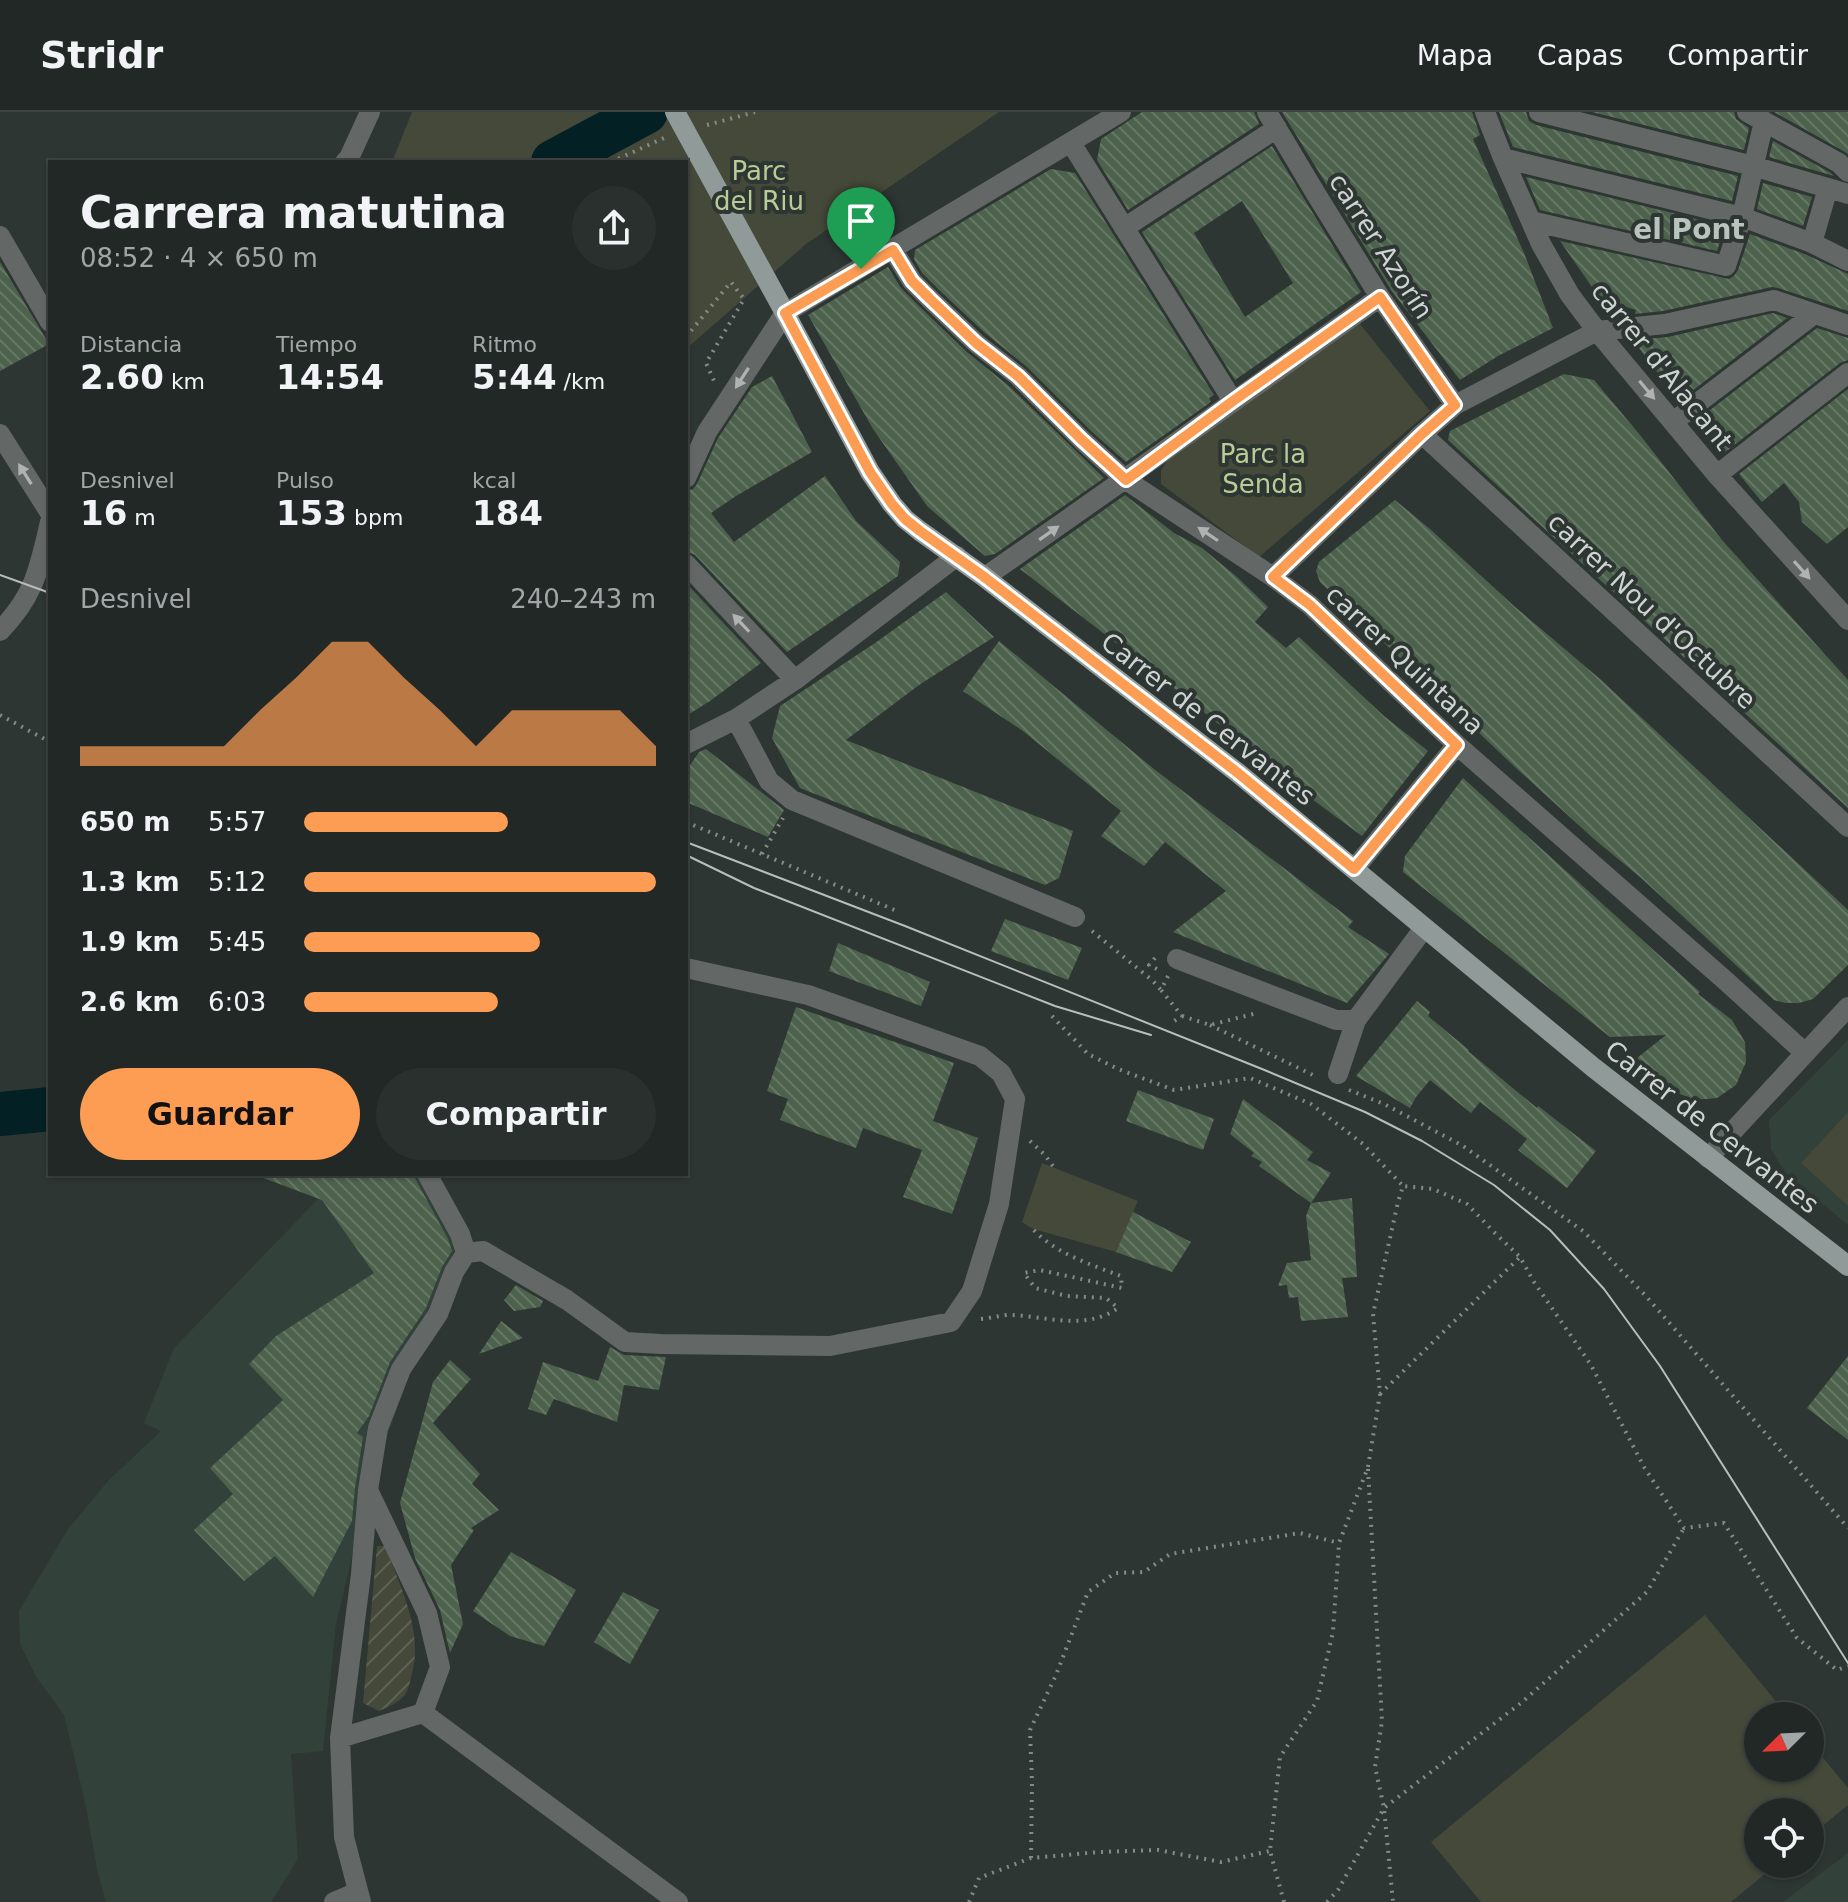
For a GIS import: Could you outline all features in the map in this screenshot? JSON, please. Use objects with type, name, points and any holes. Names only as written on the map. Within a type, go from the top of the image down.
[{"type":"main road","name":"Carrer de Cervantes","points":[[675,112],[865,462],[892,504],[920,531],[985,577],[1238,773],[1594,1068],[1848,1266]]},
{"type":"street","points":[[347,160],[370,112]]},
{"type":"street","points":[[688,474],[707,432],[785,313],[1121,112]]},
{"type":"street","name":"carrer d'Alacant","points":[[1485,112],[1531,221],[1570,295],[1717,475],[1848,620]]},
{"type":"street","points":[[1539,112],[1753,166],[1848,194]]},
{"type":"street","points":[[1531,221],[1726,266],[1742,217],[1753,166],[1755,116],[1839,163],[1848,172]]},
{"type":"street","points":[[1124,228],[1272,120]]},
{"type":"street","name":"carrer Azorín","points":[[1272,120],[1380,297],[1455,405]]},
{"type":"street","points":[[1071,143],[1233,401]]},
{"type":"street","points":[[1503,158],[1742,217],[1812,243],[1848,261]]},
{"type":"street","points":[[1812,243],[1828,188]]},
{"type":"street","points":[[0,236],[48,319]]},
{"type":"street","name":"carrer Quintana","points":[[893,250],[912,281],[930,299],[976,343],[1012,369],[1126,480],[1310,605],[1457,745],[1805,1053]]},
{"type":"street","points":[[985,577],[1126,480],[1380,297]]},
{"type":"street","points":[[1273,577],[1455,405],[1597,331],[1665,324],[1774,300],[1848,325]]},
{"type":"street","points":[[1673,422],[1814,314]]},
{"type":"street","points":[[1717,475],[1848,373]]},
{"type":"street","points":[[0,434],[48,510]]},
{"type":"street","name":"carrer Nou d'Octubre","points":[[1422,434],[1848,827]]},
{"type":"street","points":[[5,620],[33,587],[48,531]]},
{"type":"street","points":[[688,743],[736,719],[795,680],[957,556]]},
{"type":"street","points":[[688,566],[795,680]]},
{"type":"street","points":[[736,719],[769,781],[792,800],[1075,917]]},
{"type":"street","points":[[1354,869],[1457,745]]},
{"type":"street","points":[[1340,1080],[1356,1020],[1424,928]]},
{"type":"street","points":[[1177,959],[1336,1020],[1356,1020]]},
{"type":"street","points":[[466,1253],[483,1251],[567,1300],[625,1342],[830,1346],[951,1322],[972,1291],[999,1204],[1015,1099],[1001,1073],[980,1056],[808,995],[688,968]]},
{"type":"street","points":[[1708,1158],[1848,1007]]},
{"type":"street","points":[[334,1902],[359,1897],[344,1837],[340,1738],[378,1428],[401,1369],[438,1314],[454,1272],[466,1253],[460,1234],[428,1176]]},
{"type":"street","points":[[368,1490],[427,1613],[440,1667],[423,1713]]},
{"type":"street","points":[[340,1738],[423,1713]]},
{"type":"street","points":[[423,1713],[678,1902]]},
{"type":"path","points":[[688,335],[731,282],[744,299],[706,363]]},
{"type":"path","points":[[0,715],[48,741]]},
{"type":"path","points":[[762,854],[792,800]]},
{"type":"path","points":[[688,823],[897,911]]},
{"type":"path","points":[[1075,917],[1153,981],[1182,1016],[1210,1025],[1318,1077]]},
{"type":"path","points":[[1161,990],[1169,975],[1149,965],[1158,954],[1177,959]]},
{"type":"path","points":[[1210,1025],[1259,1013],[1287,1001]]},
{"type":"path","points":[[1052,1016],[1088,1054],[1174,1090],[1250,1078],[1311,1104],[1363,1144],[1403,1186],[1433,1189],[1467,1204],[1520,1257],[1591,1365],[1644,1467],[1684,1528]]},
{"type":"path","points":[[1171,1023],[1182,1016]]},
{"type":"path","points":[[1340,1080],[1463,1146],[1583,1231],[1645,1295],[1848,1528]]},
{"type":"path","points":[[1284,1902],[1270,1851],[1280,1757],[1317,1701],[1333,1632],[1339,1543],[1368,1467],[1380,1394],[1373,1314],[1403,1186]]},
{"type":"path","points":[[951,1322],[1007,1315],[1071,1322],[1105,1318],[1118,1308],[1106,1298],[1067,1296],[1035,1288],[1024,1273],[1040,1270],[1122,1288],[1121,1276],[1043,1241],[1033,1229]]},
{"type":"path","points":[[1380,1394],[1520,1257]]},
{"type":"path","points":[[1368,1467],[1382,1721],[1375,1767],[1384,1808],[1393,1902]]},
{"type":"path","points":[[1684,1528],[1724,1523],[1797,1638],[1837,1670],[1848,1666]]},
{"type":"path","points":[[1327,1902],[1338,1890],[1384,1808],[1521,1703],[1647,1592],[1684,1528]]},
{"type":"path","points":[[1031,1858],[1030,1730],[1056,1675],[1088,1592],[1115,1573],[1144,1572],[1170,1554],[1300,1533],[1339,1543]]},
{"type":"path","points":[[969,1902],[979,1878],[1031,1858],[1158,1850],[1221,1862],[1270,1851]]},
{"type":"shaded area","points":[[1848,1040],[1848,1225],[1785,1172],[1771,1149],[1769,1120]]},
{"type":"shaded area","points":[[332,1176],[428,1176],[460,1234],[368,1490],[336,1624],[323,1751],[291,1754],[298,1859],[271,1902],[106,1902],[64,1715],[37,1678],[20,1644],[19,1611],[68,1529],[109,1480],[161,1431],[144,1423],[174,1348],[320,1197]]},
{"type":"shaded area","points":[[1848,1853],[1848,1902],[1783,1902],[1815,1878],[1824,1878],[1824,1871]]},
{"type":"green space","name":"Parc del Riu","points":[[412,112],[999,112],[806,244],[688,347],[688,160],[393,160]]},
{"type":"green space","name":"Parc la Senda","points":[[1360,324],[1430,411],[1259,557],[1161,484],[1161,471],[1167,461],[1309,357]]},
{"type":"green space","points":[[1848,1112],[1848,1206],[1801,1163]]},
{"type":"green space","points":[[1042,1163],[1138,1201],[1116,1252],[1033,1229],[1022,1222]]},
{"type":"green space","points":[[377,1546],[385,1546],[409,1610],[415,1644],[415,1661],[406,1693],[396,1703],[379,1711],[363,1703]]},
{"type":"green space","points":[[1705,1615],[1776,1702],[1744,1702],[1744,1782],[1824,1782],[1824,1759],[1848,1788],[1848,1805],[1824,1825],[1824,1798],[1744,1798],[1744,1878],[1760,1878],[1731,1902],[1481,1902],[1431,1842]]},
{"type":"building","points":[[1142,112],[1254,112],[1259,124],[1128,210],[1097,160],[1101,139]]},
{"type":"building","points":[[1282,112],[1472,112],[1480,135],[1473,139],[1524,253],[1553,328],[1498,356],[1460,380],[1391,290]]},
{"type":"building","points":[[1499,112],[1526,112],[1529,121],[1536,125],[1738,176],[1732,201],[1513,147]]},
{"type":"building","points":[[1592,112],[1734,112],[1736,119],[1749,128],[1744,150]]},
{"type":"building","points":[[1774,112],[1848,112],[1848,154],[1845,152]]},
{"type":"building","points":[[1773,141],[1831,173],[1834,176],[1769,157]]},
{"type":"building","points":[[1272,146],[1361,292],[1235,380],[1142,232]],"holes":[[[1242,201],[1293,283],[1245,317],[1194,233]]]},
{"type":"building","points":[[1051,169],[1075,173],[1214,395],[1209,398],[1211,402],[1126,462],[1027,367],[939,290],[922,273],[914,259],[915,250]]},
{"type":"building","points":[[1526,177],[1725,226],[1717,251],[1540,210]]},
{"type":"building","points":[[1763,183],[1812,197],[1803,226],[1757,209]]},
{"type":"building","points":[[1750,234],[1848,274],[1848,311],[1772,287],[1663,311],[1635,314],[1636,310],[1601,300],[1560,241],[1729,279],[1738,270]]},
{"type":"building","points":[[0,262],[48,345],[0,371]]},
{"type":"building","points":[[888,267],[901,288],[921,308],[967,352],[1009,386],[1104,478],[995,554],[985,556],[927,506],[873,429],[808,315]]},
{"type":"building","points":[[1773,313],[1787,318],[1679,401],[1633,340],[1668,337]]},
{"type":"building","points":[[1817,328],[1848,338],[1848,360],[1724,453],[1697,420]]},
{"type":"building","points":[[1564,374],[1594,380],[1722,540],[1848,680],[1848,808],[1448,440],[1450,431]]},
{"type":"building","points":[[772,376],[812,452],[711,513],[734,542],[825,476],[856,521],[900,562],[898,576],[787,652],[695,555],[688,552],[688,490],[697,484],[718,438],[752,387]]},
{"type":"building","points":[[1848,389],[1848,527],[1827,544],[1802,522],[1799,502],[1784,483],[1762,502],[1739,474]]},
{"type":"building","points":[[1125,495],[1174,533],[1202,548],[1268,607],[1255,622],[1286,648],[1299,637],[1384,716],[1428,751],[1362,836],[1020,569]]},
{"type":"building","points":[[1395,500],[1600,679],[1848,910],[1848,965],[1813,999],[1799,1003],[1774,1000],[1516,768],[1320,582],[1316,571],[1319,562]]},
{"type":"building","points":[[688,585],[761,663],[688,715]]},
{"type":"building","points":[[946,592],[994,637],[919,685],[846,740],[1073,831],[1059,878],[1045,885],[800,788],[772,738],[780,706]]},
{"type":"building","points":[[999,641],[1154,769],[1353,921],[1348,927],[1389,954],[1347,1003],[1173,932],[1226,891],[1165,842],[1144,866],[1101,836],[1121,811],[1023,731],[963,691]]},
{"type":"building","points":[[706,749],[784,810],[768,837],[688,803],[688,768],[699,752]]},
{"type":"building","points":[[1463,778],[1700,992],[1698,994],[1732,1020],[1745,1042],[1746,1062],[1736,1085],[1717,1098],[1694,1100],[1673,1091],[1637,1058],[1666,1035],[1610,1037],[1403,872],[1405,856]]},
{"type":"building","points":[[1005,919],[1082,948],[1068,980],[991,951]]},
{"type":"building","points":[[838,943],[930,982],[921,1006],[829,971]]},
{"type":"building","points":[[1417,1001],[1430,1012],[1428,1016],[1468,1051],[1537,1108],[1596,1151],[1567,1188],[1518,1150],[1527,1139],[1480,1102],[1471,1113],[1430,1080],[1410,1108],[1356,1076]]},
{"type":"building","points":[[796,1007],[954,1063],[933,1121],[978,1138],[952,1214],[903,1197],[922,1150],[863,1128],[856,1148],[780,1120],[788,1099],[767,1091]]},
{"type":"building","points":[[1138,1090],[1214,1119],[1203,1150],[1126,1121]]},
{"type":"building","points":[[1243,1099],[1313,1152],[1307,1160],[1331,1173],[1311,1203],[1259,1166],[1262,1162],[1251,1156],[1254,1153],[1230,1134]]},
{"type":"building","points":[[258,1176],[415,1176],[452,1251],[442,1267],[426,1308],[390,1362],[369,1416],[357,1433],[363,1437],[352,1521],[313,1597],[275,1556],[244,1581],[194,1530],[233,1494],[210,1468],[283,1400],[249,1364],[276,1336],[374,1273],[322,1200]]},
{"type":"building","points":[[1352,1198],[1357,1277],[1342,1278],[1348,1317],[1301,1321],[1298,1297],[1289,1298],[1287,1285],[1278,1286],[1287,1263],[1311,1260],[1306,1216],[1311,1203]]},
{"type":"building","points":[[1133,1212],[1191,1242],[1172,1272],[1116,1252]]},
{"type":"building","points":[[516,1285],[543,1301],[540,1307],[514,1311],[504,1300]]},
{"type":"building","points":[[501,1321],[523,1338],[479,1354]]},
{"type":"building","points":[[610,1347],[624,1355],[666,1357],[659,1390],[624,1385],[617,1422],[554,1399],[546,1415],[528,1409],[543,1362],[598,1381]]},
{"type":"building","points":[[1848,1356],[1848,1440],[1807,1408]]},
{"type":"building","points":[[450,1360],[471,1379],[433,1423],[480,1474],[472,1484],[499,1510],[471,1528],[474,1530],[451,1565],[463,1624],[450,1653],[440,1610],[415,1558],[400,1503],[433,1382]]},
{"type":"building","points":[[511,1552],[576,1590],[544,1646],[510,1636],[473,1611]]},
{"type":"building","points":[[623,1592],[659,1610],[630,1664],[594,1642]]},
{"type":"waterway","points":[[557,160],[646,112]]},
{"type":"waterway","points":[[0,1114],[48,1109]]},
{"type":"tram line","points":[[0,575],[48,592]]},
{"type":"tram line","points":[[688,843],[905,926],[1365,1112],[1422,1141],[1494,1185],[1550,1230],[1604,1289],[1660,1366],[1848,1663]]},
{"type":"tram line","points":[[688,856],[754,888],[1055,1006],[1151,1035]]},
{"type":"district","name":"el Pont","points":[[1689,229]]},
{"type":"route","points":[[893,250],[912,281],[930,299],[976,343],[1005,363],[1126,480],[1380,297],[1455,405],[1273,577],[1310,605],[1457,745],[1354,869],[1238,773],[957,556],[920,531],[892,504],[870,472],[785,313],[861,269],[893,250]]}]
